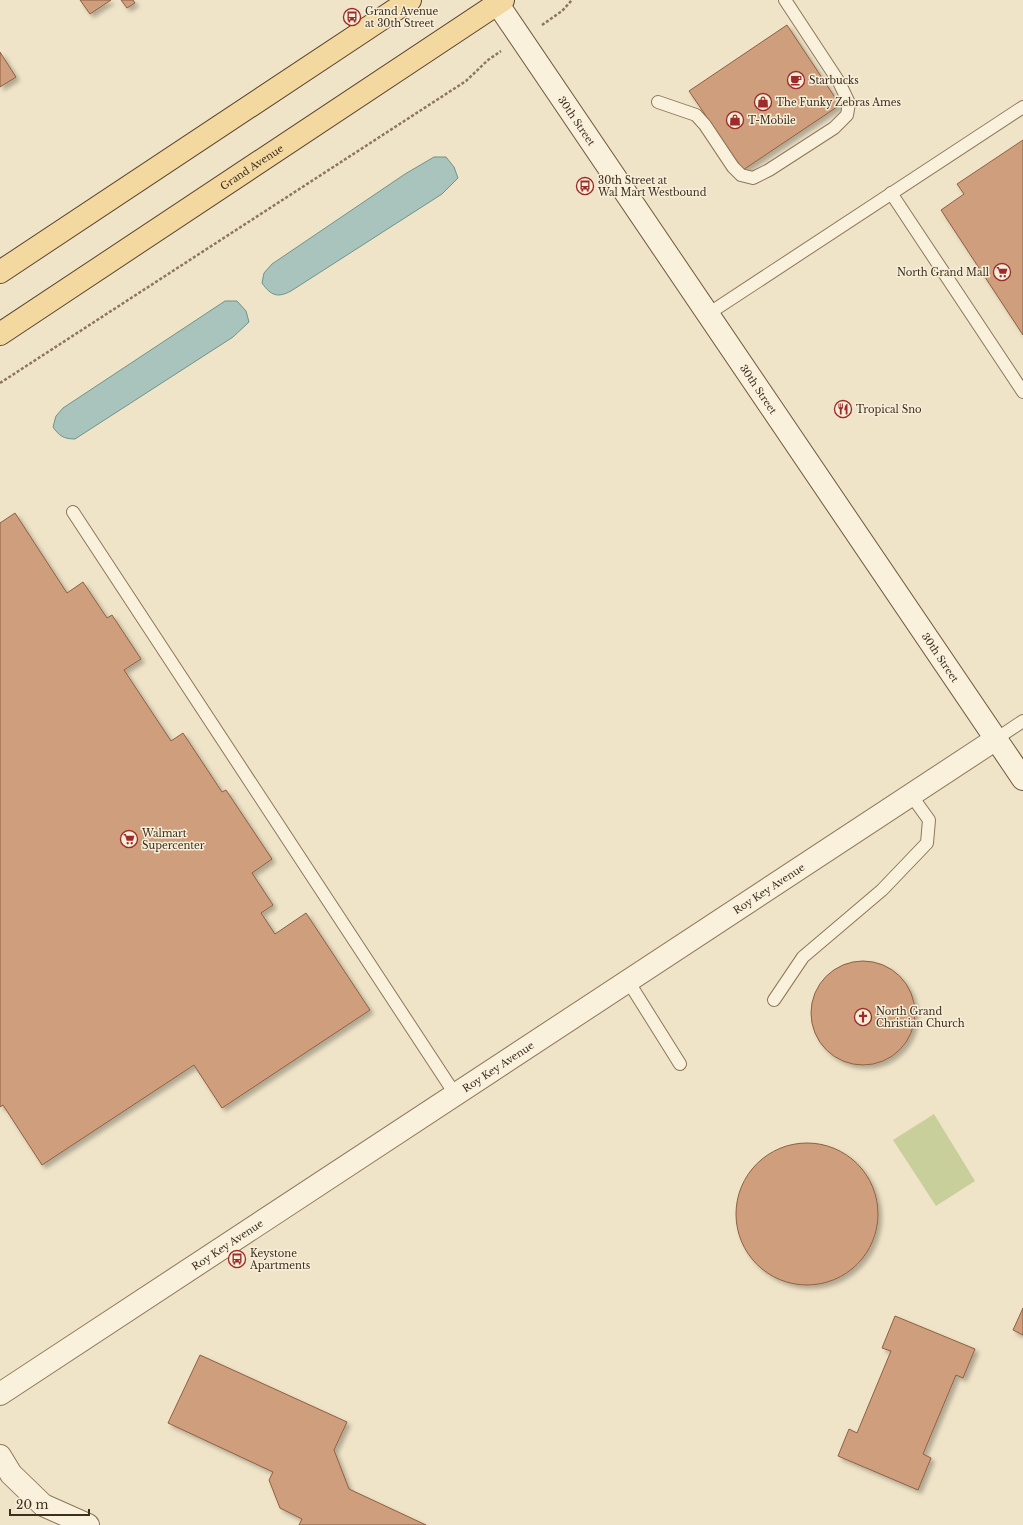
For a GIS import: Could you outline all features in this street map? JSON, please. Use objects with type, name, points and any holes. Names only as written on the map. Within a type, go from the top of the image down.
[{"type":"main road","points":[[0,272],[410,0]]},
{"type":"main road","name":"Grand Avenue","points":[[0,334],[498,1]]},
{"type":"street","name":"30th Street","points":[[498,1],[1023,779]]},
{"type":"street","name":"Roy Key Avenue","points":[[0,1394],[996,739]]},
{"type":"street","points":[[0,1456],[11,1474],[43,1504],[88,1525]]},
{"type":"lane","points":[[658,102],[696,115],[741,175],[753,178],[769,170],[834,128],[847,115],[849,103],[838,82],[785,0]]},
{"type":"lane","points":[[708,314],[1023,107]]},
{"type":"lane","points":[[892,193],[1023,392]]},
{"type":"lane","points":[[73,512],[455,1094]]},
{"type":"lane","points":[[996,739],[1023,721]]},
{"type":"lane","points":[[774,1000],[803,957],[882,890],[927,844],[929,820],[911,795]]},
{"type":"lane","points":[[628,981],[680,1064]]},
{"type":"path","points":[[547,22],[562,11],[572,0]]},
{"type":"path","points":[[0,383],[466,81],[491,57]]},
{"type":"green space","points":[[934,1114],[975,1181],[936,1206],[893,1140]]},
{"type":"water","points":[[434,157],[446,157],[454,167],[458,178],[442,194],[291,291],[278,295],[268,291],[262,283],[264,273],[272,264],[405,174]]},
{"type":"water","points":[[225,301],[237,301],[246,311],[249,322],[233,337],[75,439],[65,438],[55,430],[53,427],[56,416],[63,408]]},
{"type":"building","points":[[80,0],[111,0],[90,14]]},
{"type":"building","points":[[121,0],[133,0],[135,3],[127,8]]},
{"type":"building","points":[[787,25],[840,105],[743,170],[689,91]]},
{"type":"building","points":[[0,52],[16,77],[0,87]]},
{"type":"building","name":"North Grand Mall","points":[[1023,140],[1023,335],[941,210],[964,194],[957,184]]},
{"type":"building","name":"Walmart Supercenter","points":[[15,513],[67,593],[83,582],[107,618],[112,615],[141,659],[124,670],[171,741],[183,733],[222,792],[226,790],[272,859],[252,873],[273,905],[261,913],[275,934],[306,913],[370,1010],[222,1108],[194,1065],[42,1165],[3,1105],[0,1107],[0,523]]},
{"type":"building","name":"North Grand Christian Church","points":[[863,961],[883,965],[900,976],[911,993],[915,1013],[911,1033],[900,1050],[883,1061],[863,1065],[843,1061],[826,1050],[815,1033],[811,1013],[815,993],[826,976],[843,965]]},
{"type":"building","points":[[800,1143],[814,1143],[828,1146],[840,1151],[852,1159],[862,1169],[873,1187],[877,1200],[877,1228],[873,1241],[862,1259],[852,1269],[840,1277],[828,1282],[814,1285],[800,1285],[786,1282],[774,1277],[762,1269],[752,1259],[744,1247],[739,1235],[736,1221],[736,1207],[739,1193],[744,1181],[752,1169],[762,1159],[774,1151],[786,1146]]},
{"type":"building","points":[[1023,1308],[1023,1335],[1013,1330]]},
{"type":"building","points":[[895,1316],[975,1349],[963,1378],[956,1375],[923,1454],[931,1458],[918,1490],[838,1456],[849,1429],[857,1433],[891,1351],[882,1348]]},
{"type":"building","points":[[200,1355],[347,1422],[334,1450],[349,1489],[426,1525],[299,1525],[302,1519],[280,1508],[269,1480],[273,1472],[168,1423]]},
{"type":"place","name":"Grand Avenue at 30th Street","points":[[352,17]]},
{"type":"place","name":"Starbucks","points":[[796,80]]},
{"type":"place","name":"The Funky Zebras Ames","points":[[763,102]]},
{"type":"place","name":"T-Mobile","points":[[735,120]]},
{"type":"place","name":"30th Street at Wal Mart Westbound","points":[[585,186]]},
{"type":"place","name":"North Grand Mall","points":[[1002,272]]},
{"type":"place","name":"Tropical Sno","points":[[843,409]]},
{"type":"place","name":"Walmart Supercenter","points":[[129,839]]},
{"type":"place","name":"North Grand Christian Church","points":[[863,1017]]},
{"type":"place","name":"Keystone Apartments","points":[[237,1259]]}]
